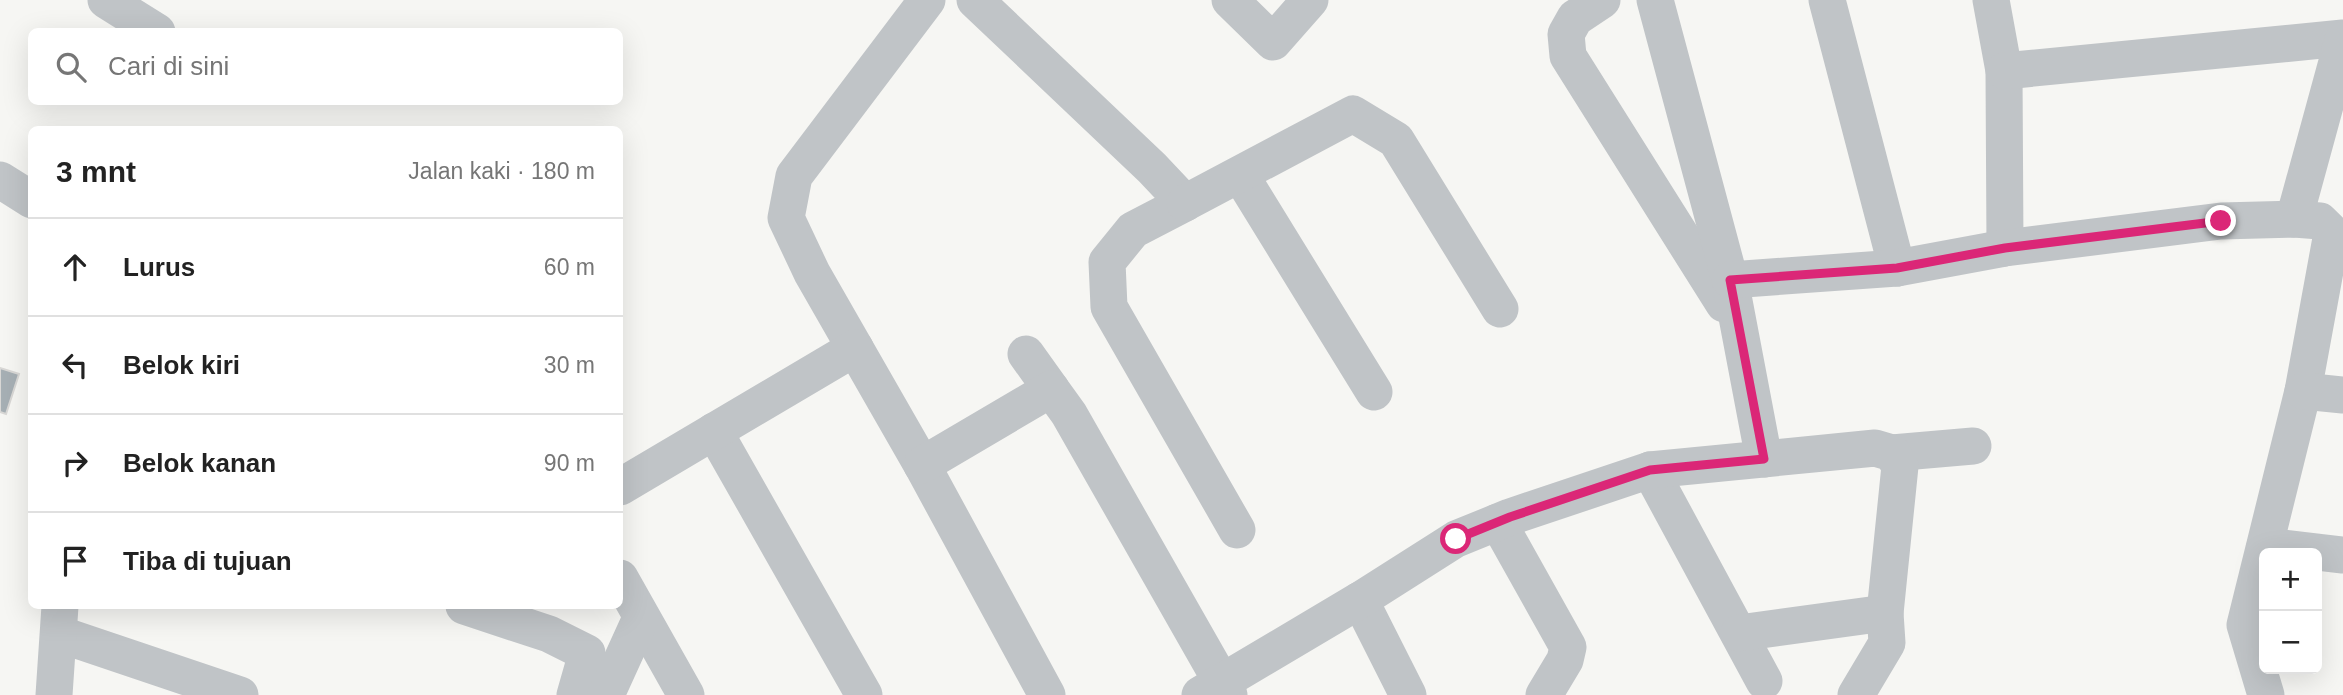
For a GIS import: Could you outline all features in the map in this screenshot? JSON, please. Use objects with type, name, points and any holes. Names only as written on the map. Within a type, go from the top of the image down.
[{"type":"street","points":[[106,0],[151,28]]},
{"type":"street","points":[[927,0],[794,176],[786,218],[812,273],[922,466],[1046,695]]},
{"type":"street","points":[[975,0],[1152,168],[1185,203]]},
{"type":"street","points":[[1230,0],[1273,41],[1311,0]]},
{"type":"street","points":[[1602,0],[1575,18],[1566,34],[1568,56],[1739,327]]},
{"type":"street","points":[[1655,0],[1730,280],[1764,459]]},
{"type":"street","points":[[1827,0],[1897,268]]},
{"type":"street","points":[[1990,0],[2004,71],[2005,248]]},
{"type":"street","points":[[2004,71],[2343,39],[2294,219]]},
{"type":"street","points":[[1237,530],[1109,307],[1107,262],[1133,230],[1241,176],[1353,114],[1396,140],[1500,309]]},
{"type":"street","points":[[1241,176],[1374,393]]},
{"type":"street","points":[[0,180],[28,198]]},
{"type":"street","points":[[1730,280],[1897,268],[2005,248],[2221,221],[2320,221],[2332,233],[2303,391],[2245,625],[2266,695]]},
{"type":"street","points":[[623,485],[855,348]]},
{"type":"street","points":[[1026,354],[1069,414],[1217,691],[1456,539],[1497,522],[1650,470],[1875,448],[1892,453],[1973,446]]},
{"type":"street","points":[[922,466],[1051,389]]},
{"type":"street","points":[[2303,391],[2343,395]]},
{"type":"street","points":[[714,431],[864,695]]},
{"type":"street","points":[[1856,695],[1887,643],[1885,613],[1900,466],[1892,453]]},
{"type":"street","points":[[1650,470],[1764,681]]},
{"type":"street","points":[[1497,522],[1568,647],[1565,660],[1544,695]]},
{"type":"street","points":[[2265,546],[2343,555]]},
{"type":"street","points":[[623,584],[686,695]]},
{"type":"street","points":[[1360,600],[1408,695]]},
{"type":"street","points":[[473,609],[549,634],[587,653],[575,695]]},
{"type":"street","points":[[1739,634],[1885,613]]},
{"type":"street","points":[[606,695],[641,618]]},
{"type":"street","points":[[54,695],[59,620],[240,695]]},
{"type":"building","points":[[0,368],[19,374],[6,414],[0,412]]},
{"type":"route","points":[[1456,539],[1510,517],[1650,470],[1764,459],[1730,280],[1897,268],[2005,248],[2221,221]]}]
